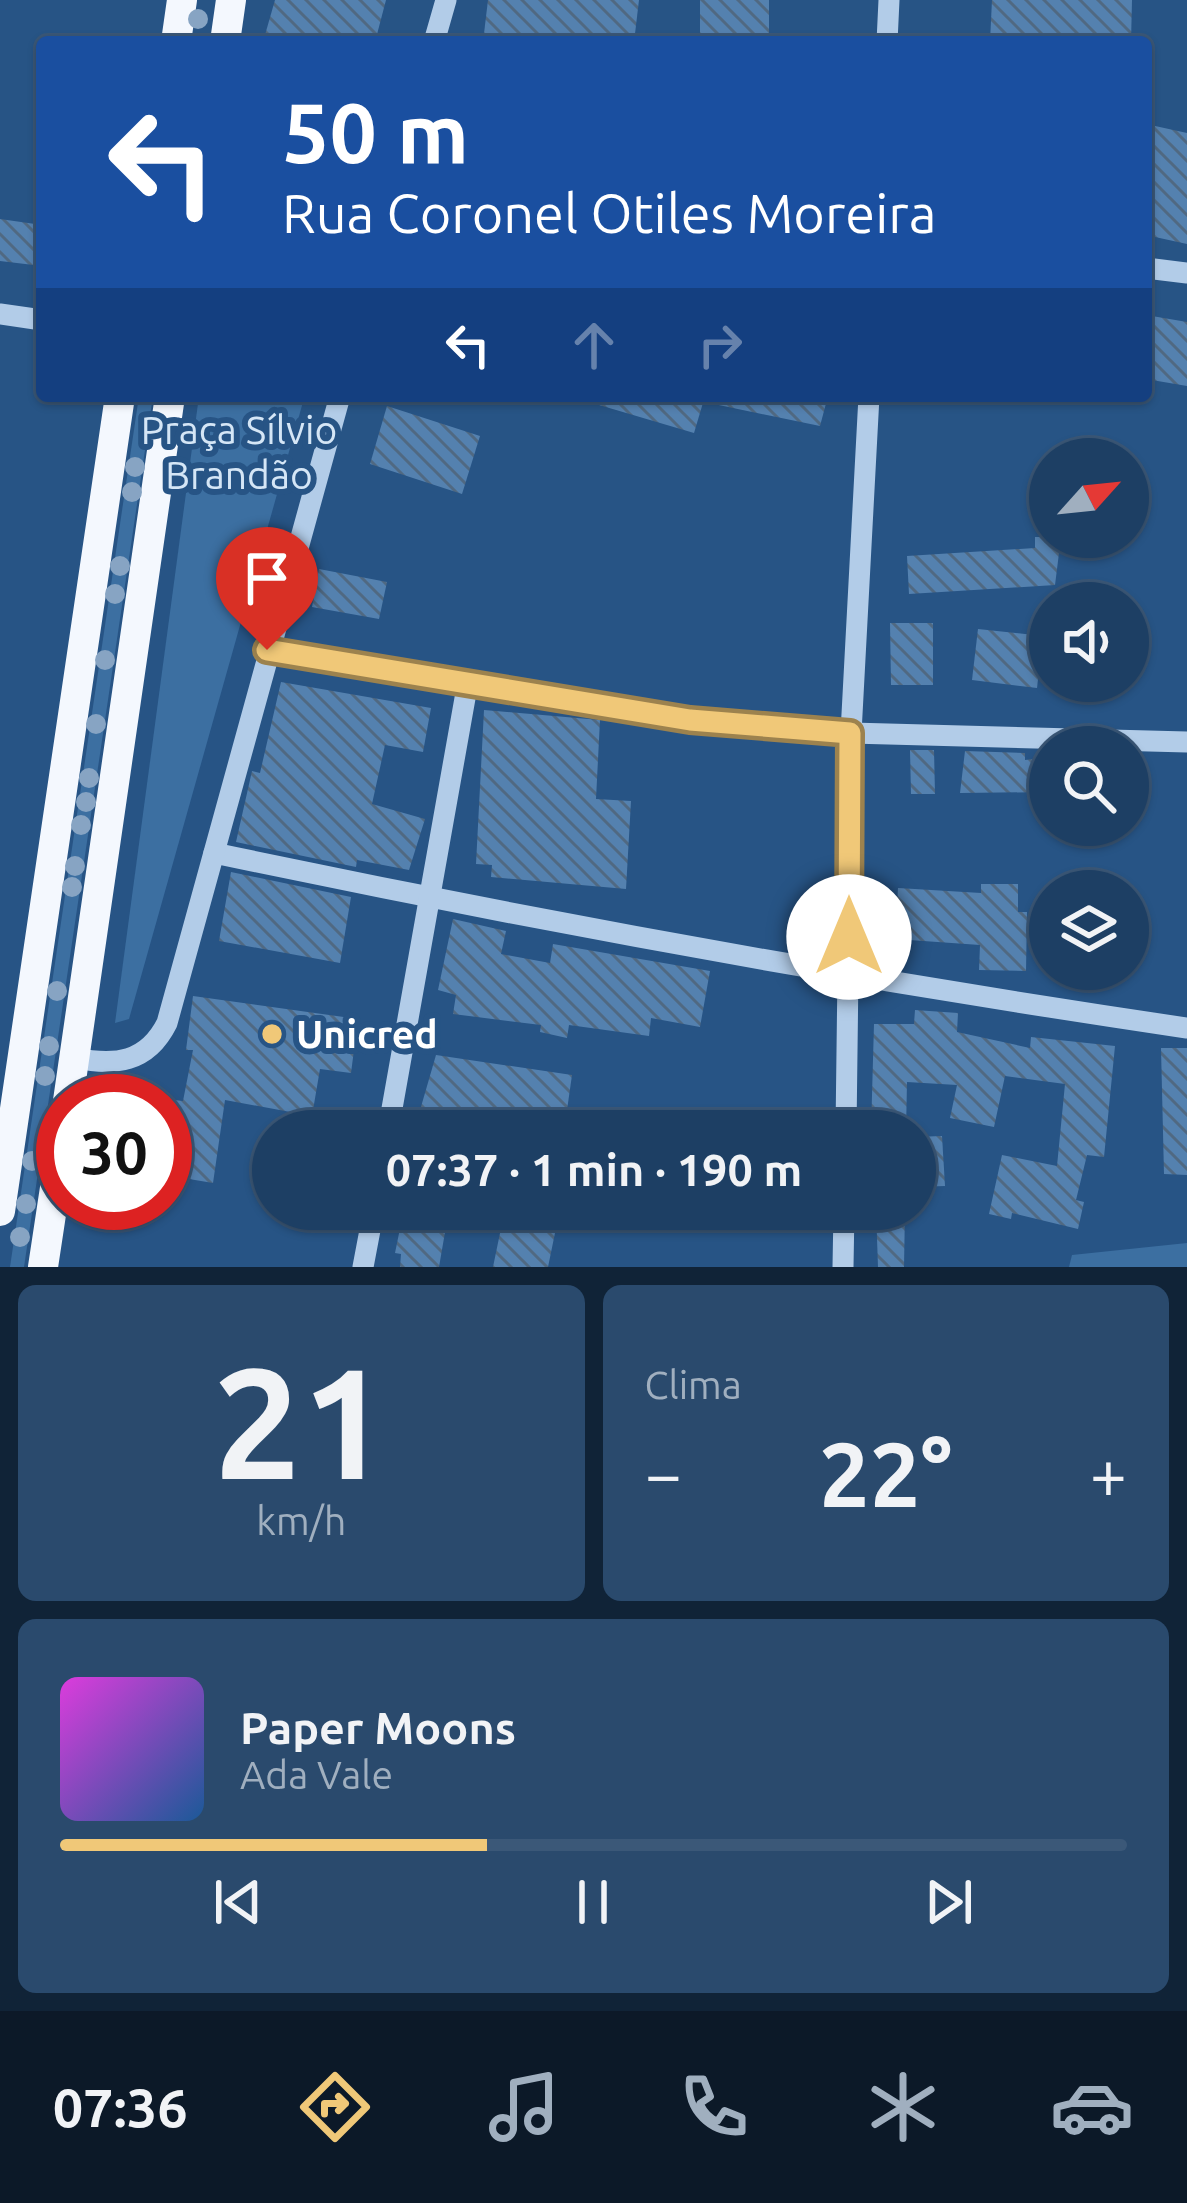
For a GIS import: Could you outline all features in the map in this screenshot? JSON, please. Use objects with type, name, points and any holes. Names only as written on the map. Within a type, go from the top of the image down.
[{"type":"main road","points":[[177,36],[182,0]]},
{"type":"main road","points":[[226,36],[232,0]]},
{"type":"main road","points":[[0,1211],[119,402]]},
{"type":"main road","points":[[72,1074],[169,402]]},
{"type":"main road","points":[[43,1267],[49,1230]]},
{"type":"street","points":[[436,36],[446,0]]},
{"type":"street","points":[[887,36],[889,0]]},
{"type":"street","points":[[1152,269],[1187,273]]},
{"type":"street","points":[[0,314],[36,319]]},
{"type":"street","points":[[75,1058],[126,1061],[160,1038],[338,402]]},
{"type":"street","points":[[846,1110],[850,733],[868,402]]},
{"type":"street","points":[[267,650],[467,687],[690,720],[850,733],[1187,742]]},
{"type":"street","points":[[392,1110],[467,687]]},
{"type":"street","points":[[214,853],[430,898],[732,950],[849,978],[1187,1028]]},
{"type":"street","points":[[363,1267],[370,1230]]},
{"type":"street","points":[[843,1267],[844,1230]]},
{"type":"green space","points":[[138,402],[152,402],[53,1074],[39,1074]]},
{"type":"green space","name":"Praça Sílvio Brandão","points":[[198,402],[303,402],[129,1019],[115,1023]]},
{"type":"green space","points":[[36,1091],[36,1186],[24,1267],[10,1267]]},
{"type":"green space","points":[[1187,1243],[1187,1267],[1069,1267],[1072,1255]]},
{"type":"building","points":[[275,0],[386,0],[377,36],[265,36]]},
{"type":"building","points":[[488,0],[639,0],[635,36],[484,36]]},
{"type":"building","points":[[700,0],[769,0],[769,36],[700,36]]},
{"type":"building","points":[[992,0],[1132,0],[1131,36],[990,36]]},
{"type":"building","points":[[1152,125],[1187,133],[1187,244],[1152,236]]},
{"type":"building","points":[[0,219],[36,224],[36,265],[0,261]]},
{"type":"building","points":[[1152,316],[1187,322],[1187,386],[1152,380]]},
{"type":"building","points":[[589,402],[703,402],[694,433]]},
{"type":"building","points":[[714,402],[826,402],[820,426]]},
{"type":"building","points":[[387,406],[480,436],[462,494],[370,464]]},
{"type":"building","points":[[1029,548],[1029,558],[1058,558],[1055,582],[909,594],[907,556]]},
{"type":"building","points":[[319,569],[387,582],[379,619],[312,607]]},
{"type":"building","points":[[890,623],[933,623],[933,685],[891,685]]},
{"type":"building","points":[[978,629],[1029,634],[1029,687],[972,680]]},
{"type":"building","points":[[281,682],[431,708],[423,752],[385,745],[372,804],[425,819],[409,870],[357,860],[356,867],[236,842],[252,771],[260,773]]},
{"type":"building","points":[[484,710],[600,720],[596,799],[631,801],[626,889],[491,877],[492,865],[476,864]]},
{"type":"building","points":[[910,750],[934,750],[935,794],[911,794]]},
{"type":"building","points":[[965,751],[1025,753],[1025,760],[1029,760],[1029,792],[960,793]]},
{"type":"building","points":[[231,872],[351,897],[340,963],[219,941]]},
{"type":"building","points":[[981,884],[1018,884],[1018,912],[1027,912],[1026,971],[979,970],[980,945],[895,939],[898,888],[981,893]]},
{"type":"building","points":[[453,919],[506,931],[501,954],[550,963],[553,944],[710,971],[700,1027],[651,1018],[649,1036],[569,1025],[567,1038],[540,1032],[541,1025],[453,1014],[456,995],[438,990]]},
{"type":"building","points":[[193,996],[358,1019],[351,1073],[320,1069],[313,1110],[279,1110],[225,1100],[213,1183],[192,1180],[192,1074],[188,1074],[193,1050],[186,1050]]},
{"type":"building","points":[[915,1010],[958,1013],[957,1032],[1030,1048],[1031,1037],[1115,1046],[1104,1157],[1087,1155],[1076,1200],[1084,1202],[1078,1229],[1012,1213],[1011,1219],[989,1214],[1002,1155],[1057,1166],[1065,1084],[1005,1076],[994,1127],[950,1118],[957,1085],[907,1082],[906,1110],[872,1110],[874,1024],[914,1024]]},
{"type":"building","points":[[1161,1048],[1187,1048],[1187,1175],[1164,1174]]},
{"type":"building","points":[[436,1055],[572,1075],[567,1110],[420,1110]]},
{"type":"building","points":[[936,1136],[942,1136],[945,1186],[936,1186]]},
{"type":"building","points":[[400,1230],[445,1230],[439,1267],[400,1267],[401,1254],[395,1253]]},
{"type":"building","points":[[501,1230],[555,1233],[548,1267],[493,1267]]},
{"type":"building","points":[[877,1230],[905,1230],[904,1267],[878,1267]]},
{"type":"place","name":"Unicred","points":[[272,1034]]},
{"type":"route","points":[[267,650],[467,687],[690,720],[850,733],[849,937]]}]
